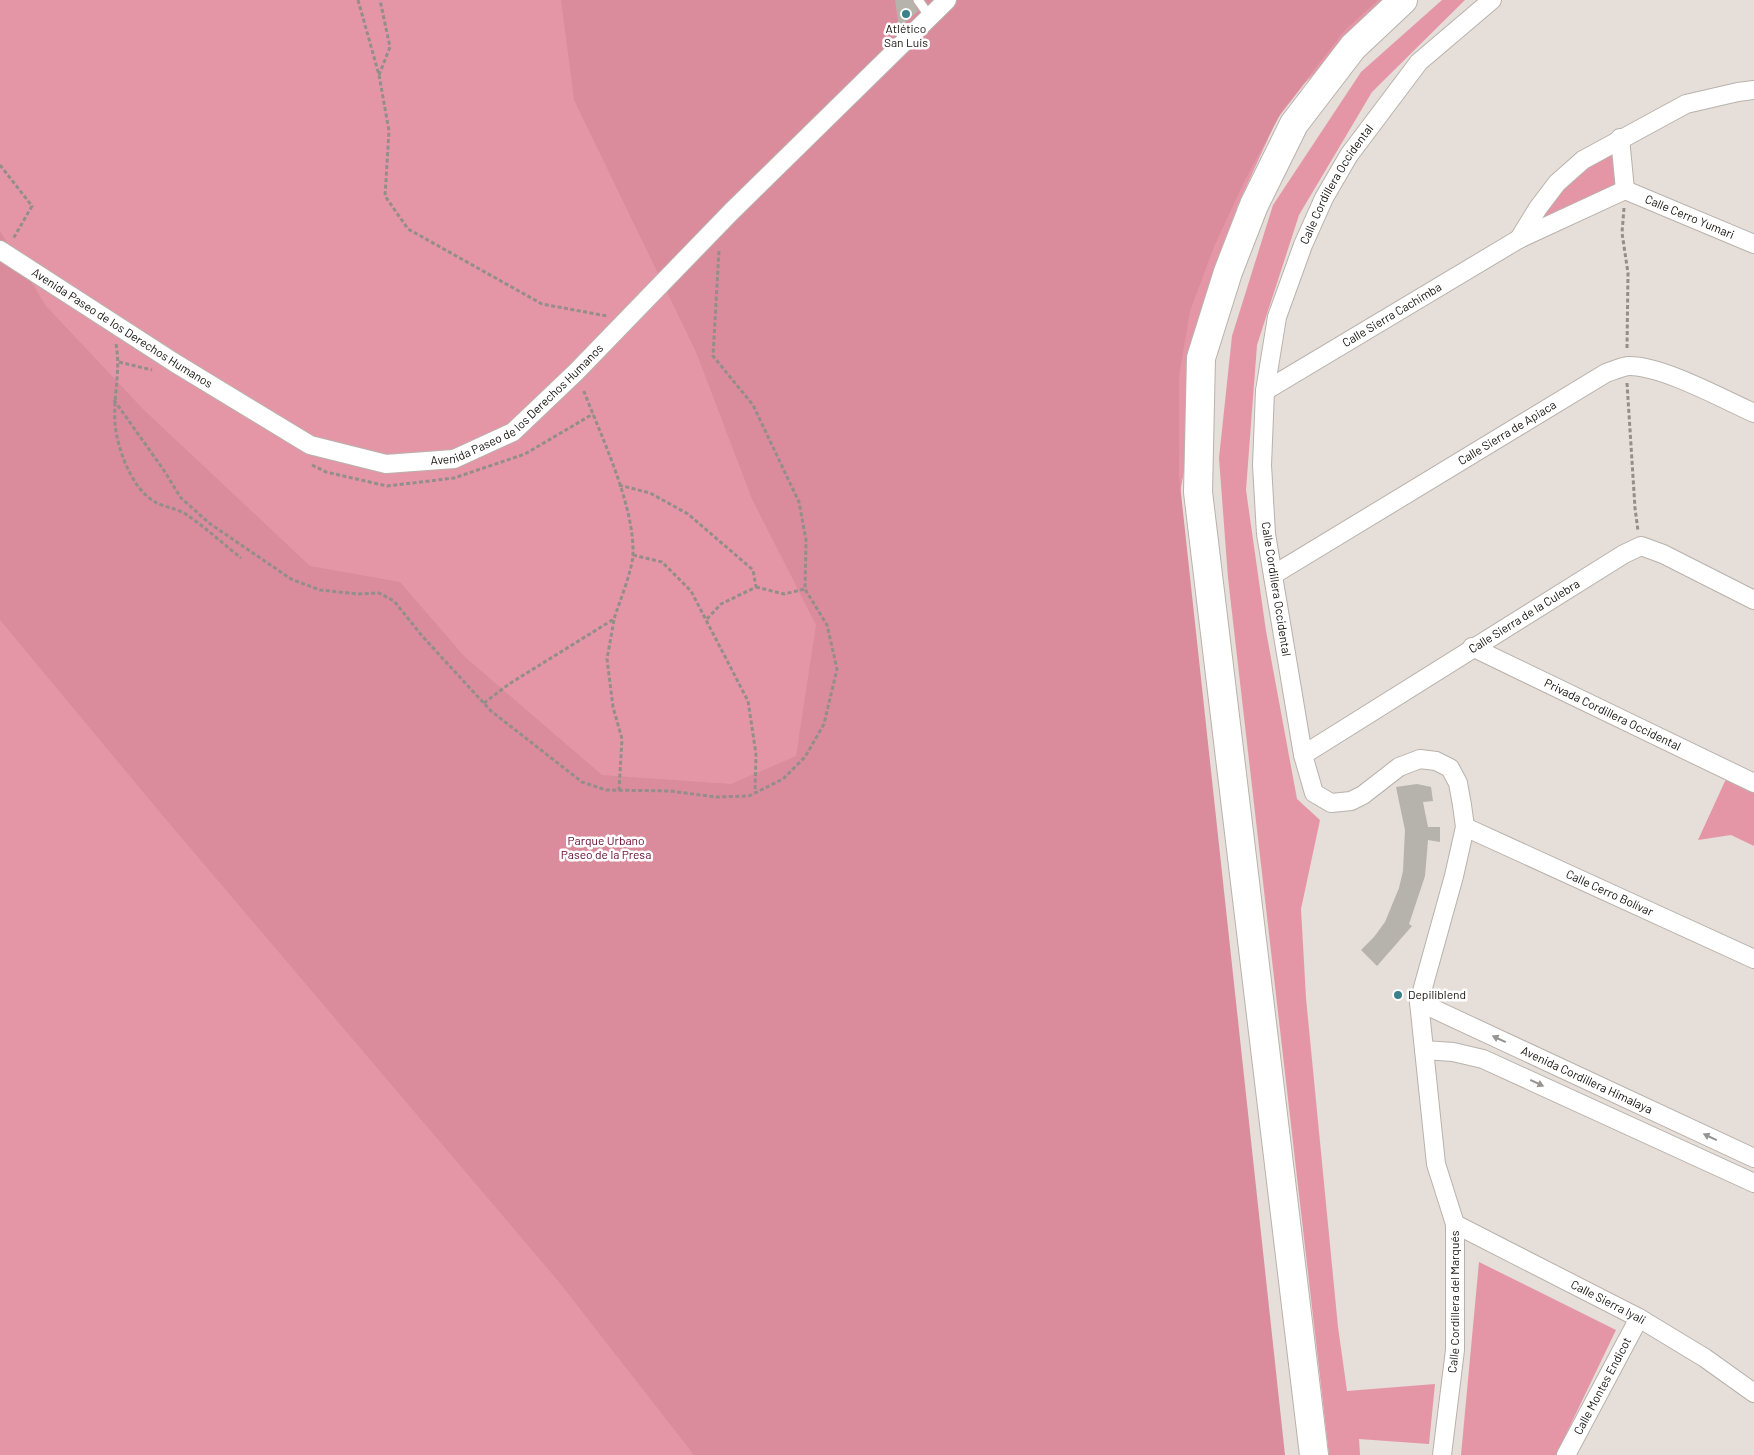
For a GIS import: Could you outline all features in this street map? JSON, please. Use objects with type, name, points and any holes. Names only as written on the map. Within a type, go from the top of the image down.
[{"type":"main road","points":[[1314,1455],[1198,492],[1201,358],[1228,272],[1254,205],[1294,124],[1352,47],[1403,0]]},
{"type":"street","name":"Avenida Paseo de los Derechos Humanos","points":[[3,252],[310,445],[386,464],[454,459],[513,432],[576,372],[719,225],[947,0]]},
{"type":"street","name":"Calle Cordillera Occidental","points":[[1418,1002],[1454,876],[1465,827],[1458,783],[1450,768],[1436,761],[1420,759],[1399,767],[1364,795],[1350,801],[1331,803],[1314,793],[1303,755],[1266,534],[1262,465],[1265,391],[1277,317],[1303,245],[1324,198],[1349,156],[1419,62],[1492,0]]},
{"type":"street","name":"Calle Sierra Cachimba","points":[[1519,239],[1538,208],[1557,183],[1583,160],[1620,138],[1686,104],[1754,90]]},
{"type":"street","points":[[1620,138],[1625,190]]},
{"type":"street","name":"Calle Sierra Cachimba","points":[[1265,391],[1519,239],[1625,190]]},
{"type":"street","name":"Calle Cerro Yumari","points":[[1625,190],[1754,244]]},
{"type":"street","name":"Calle Sierra de Apiaca","points":[[1273,575],[1606,373],[1627,366],[1647,369],[1676,379],[1754,413]]},
{"type":"street","name":"Calle Sierra de la Culebra","points":[[1303,755],[1472,647],[1624,554],[1641,546],[1663,554],[1754,600]]},
{"type":"street","name":"Privada Cordillera Occidental","points":[[1472,647],[1754,783]]},
{"type":"street","name":"Calle Cerro Bolívar","points":[[1465,827],[1754,959]]},
{"type":"street","name":"Avenida Cordillera Himalaya","points":[[1418,1002],[1754,1158]]},
{"type":"street","name":"Calle Cordillera del Marqués","points":[[1418,1002],[1436,1164],[1455,1224],[1455,1350],[1442,1455]]},
{"type":"street","points":[[1467,1055],[1476,1047],[1477,1038],[1471,1026]]},
{"type":"street","name":"Avenida Cordillera Himalaya","points":[[1424,1050],[1467,1055],[1483,1059],[1754,1183]]},
{"type":"street","name":"Calle Sierra Iyali","points":[[1455,1224],[1639,1318],[1705,1358],[1754,1393]]},
{"type":"street","name":"Calle Montes Endicot","points":[[1566,1455],[1639,1318]]},
{"type":"lane","points":[[918,0],[930,17]]},
{"type":"path","points":[[358,0],[379,75],[389,131],[385,196],[408,229],[542,304],[627,320]]},
{"type":"path","points":[[379,75],[390,47],[380,0]]},
{"type":"path","points":[[0,165],[32,206],[3,252]]},
{"type":"path","points":[[114,400],[163,469],[181,498],[208,523],[291,579],[320,590],[358,594],[379,592],[394,600],[423,637],[484,703],[582,782],[606,790],[670,791],[716,797],[749,796],[783,779],[805,756],[824,724],[837,669],[827,625],[805,589],[806,540],[799,502],[753,405],[713,356],[719,225]]},
{"type":"path","points":[[111,321],[119,362],[114,400],[115,425],[122,454],[138,486],[155,502],[183,513],[241,558]]},
{"type":"path","points":[[576,372],[629,516],[633,555],[614,620],[607,659],[613,707],[622,739],[619,790]]},
{"type":"path","points":[[618,485],[650,493],[688,514],[753,570],[756,588]]},
{"type":"path","points":[[633,555],[662,562],[691,591],[748,701],[756,754],[755,792]]},
{"type":"path","points":[[706,620],[721,604],[756,588],[784,594],[805,589]]},
{"type":"path","points":[[484,703],[509,684],[614,620]]},
{"type":"green space","name":"Parque Urbano Paseo de la Presa","points":[[0,0],[1387,0],[1305,83],[1277,119],[1237,207],[1179,497],[1092,1455],[0,1455]]},
{"type":"green space","name":"Parque Urbano Paseo de la Presa","points":[[561,0],[1378,0],[1345,30],[1282,111],[1244,182],[1214,247],[1190,311],[1179,376],[1179,475],[1285,1455],[694,1455],[559,1282],[163,816],[0,620],[0,231],[46,306],[144,410],[310,566],[400,582],[464,656],[602,775],[731,784],[796,756],[816,625],[752,499],[696,352],[574,100]]},
{"type":"green space","points":[[1442,0],[1465,0],[1372,92],[1299,215],[1257,345],[1246,490],[1266,631],[1297,799],[1320,820],[1301,909],[1306,998],[1338,1327],[1347,1391],[1435,1384],[1429,1444],[1359,1439],[1360,1455],[1329,1455],[1228,578],[1219,458],[1232,336],[1273,205],[1361,72]]},
{"type":"green space","points":[[1612,154],[1616,187],[1539,223],[1554,201],[1578,174]]},
{"type":"green space","points":[[1726,779],[1754,793],[1754,846],[1731,835],[1698,840]]},
{"type":"green space","points":[[1479,1262],[1616,1330],[1556,1455],[1461,1455]]},
{"type":"building","name":"Atlético San Luis","points":[[895,0],[912,0],[918,11],[899,28]]},
{"type":"building","points":[[1417,784],[1431,787],[1433,801],[1423,802],[1428,827],[1440,827],[1440,842],[1428,840],[1425,876],[1409,924],[1412,926],[1377,966],[1361,950],[1385,922],[1399,888],[1403,871],[1405,830],[1396,787]]},
{"type":"place","name":"Atlético San Luis","points":[[906,14]]},
{"type":"place","name":"Depiliblend","points":[[1398,995]]}]
